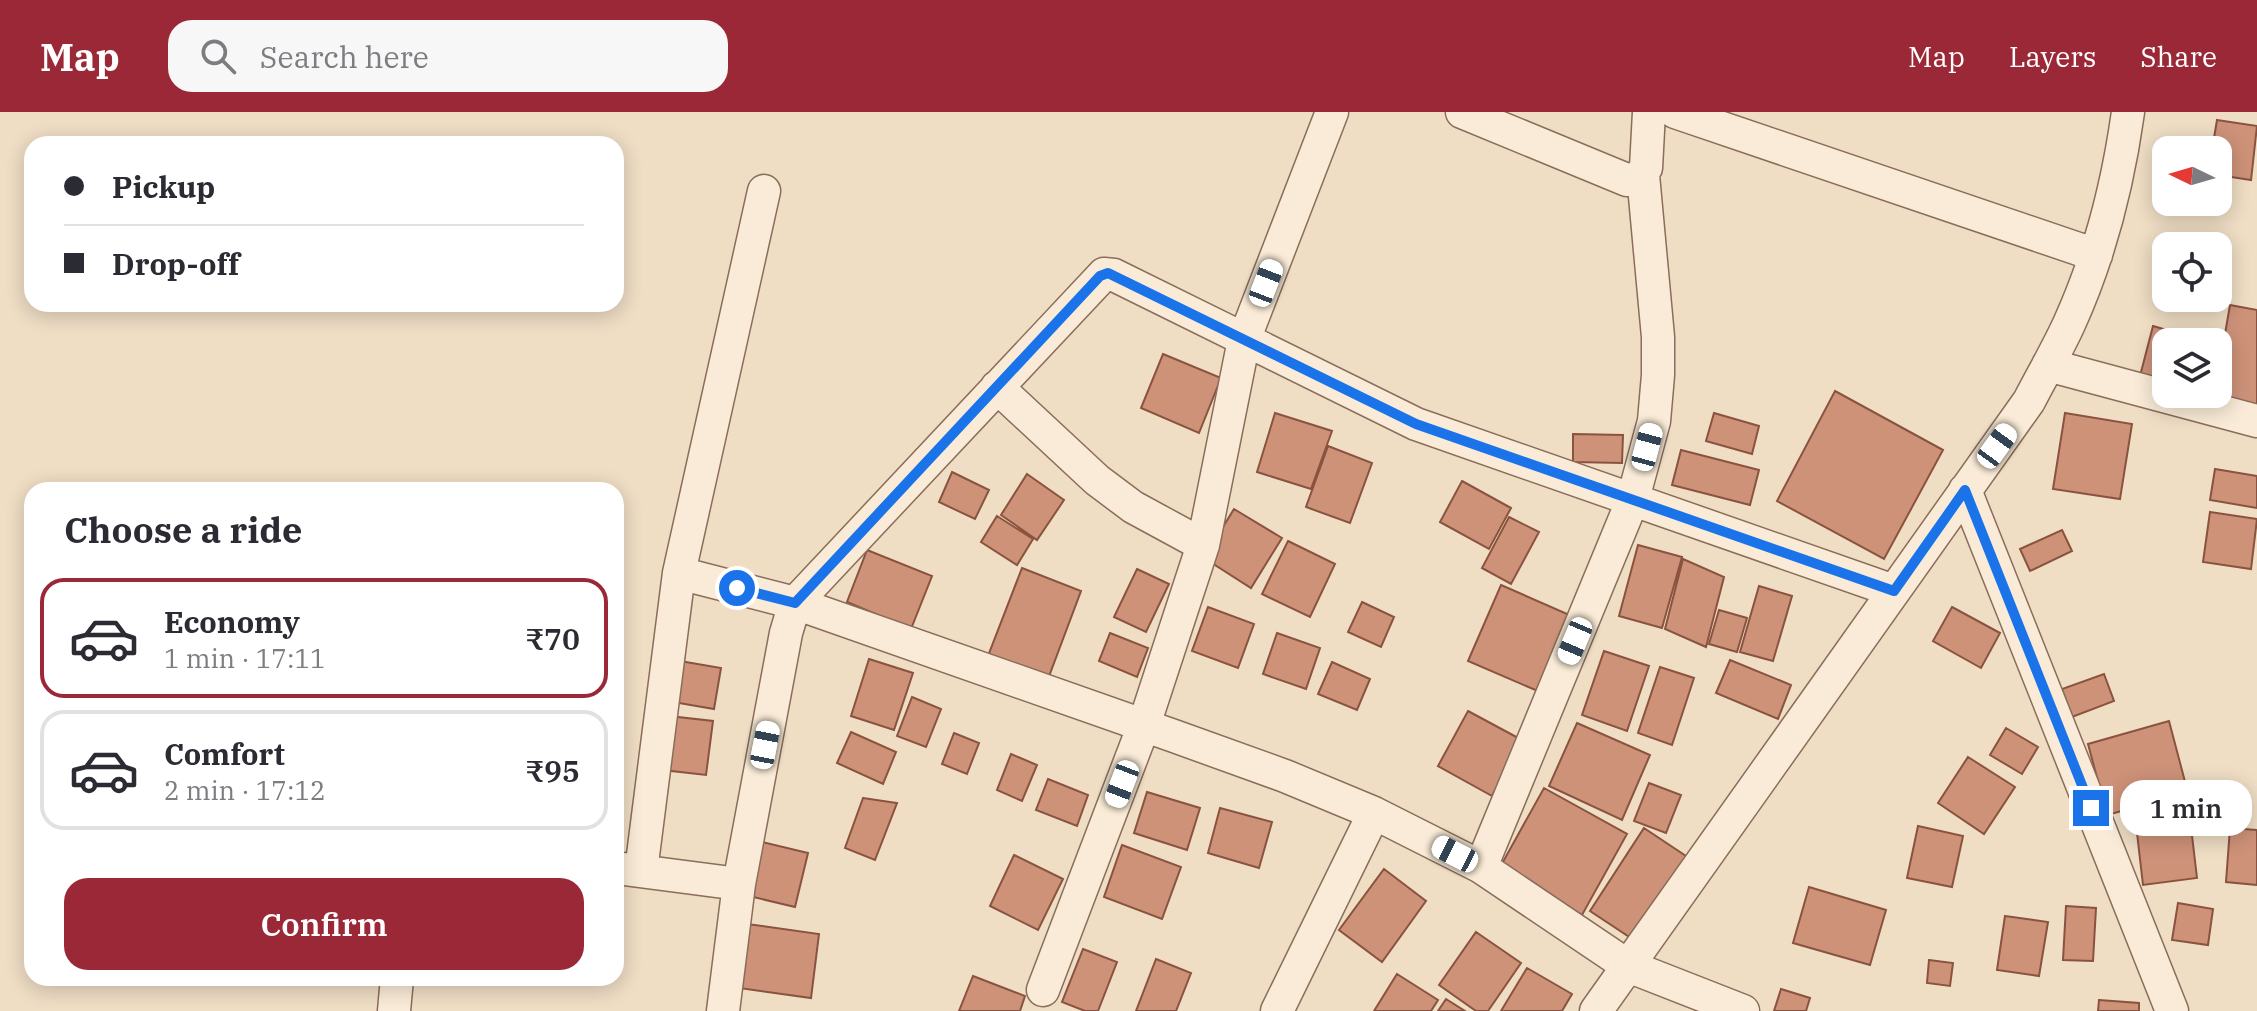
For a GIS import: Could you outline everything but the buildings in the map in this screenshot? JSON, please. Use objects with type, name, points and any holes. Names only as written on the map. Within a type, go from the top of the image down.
[{"type":"street","points":[[1043,990],[1144,725],[1203,545],[1244,340],[1332,112]]},
{"type":"street","points":[[1462,112],[1627,180],[1638,179],[1646,168],[1649,112]]},
{"type":"street","points":[[1675,112],[1739,123],[2096,255]]},
{"type":"street","points":[[1596,1011],[2029,401],[2069,324],[2096,255],[2123,147],[2128,112]]},
{"type":"street","points":[[1481,867],[1633,499],[1654,421],[1658,375],[1657,323],[1643,175]]},
{"type":"street","points":[[739,884],[628,870],[679,573],[764,191]]},
{"type":"street","points":[[723,1011],[739,884],[786,633],[795,603],[1100,276],[1108,273],[1416,424],[1894,591]]},
{"type":"street","points":[[2048,365],[2257,421]]},
{"type":"street","points":[[997,387],[1097,480],[1133,507],[1203,545]]},
{"type":"street","points":[[1965,490],[2172,1011]]},
{"type":"street","points":[[679,573],[795,603],[1285,776],[1374,813],[1481,867],[1628,966],[1743,1011]]},
{"type":"street","points":[[1277,1011],[1374,813]]},
{"type":"street","points":[[394,1011],[396,986]]},
{"type":"route","points":[[737,588],[795,603],[1100,276],[1108,273],[1416,424],[1894,591],[1965,490],[2091,808]]}]
